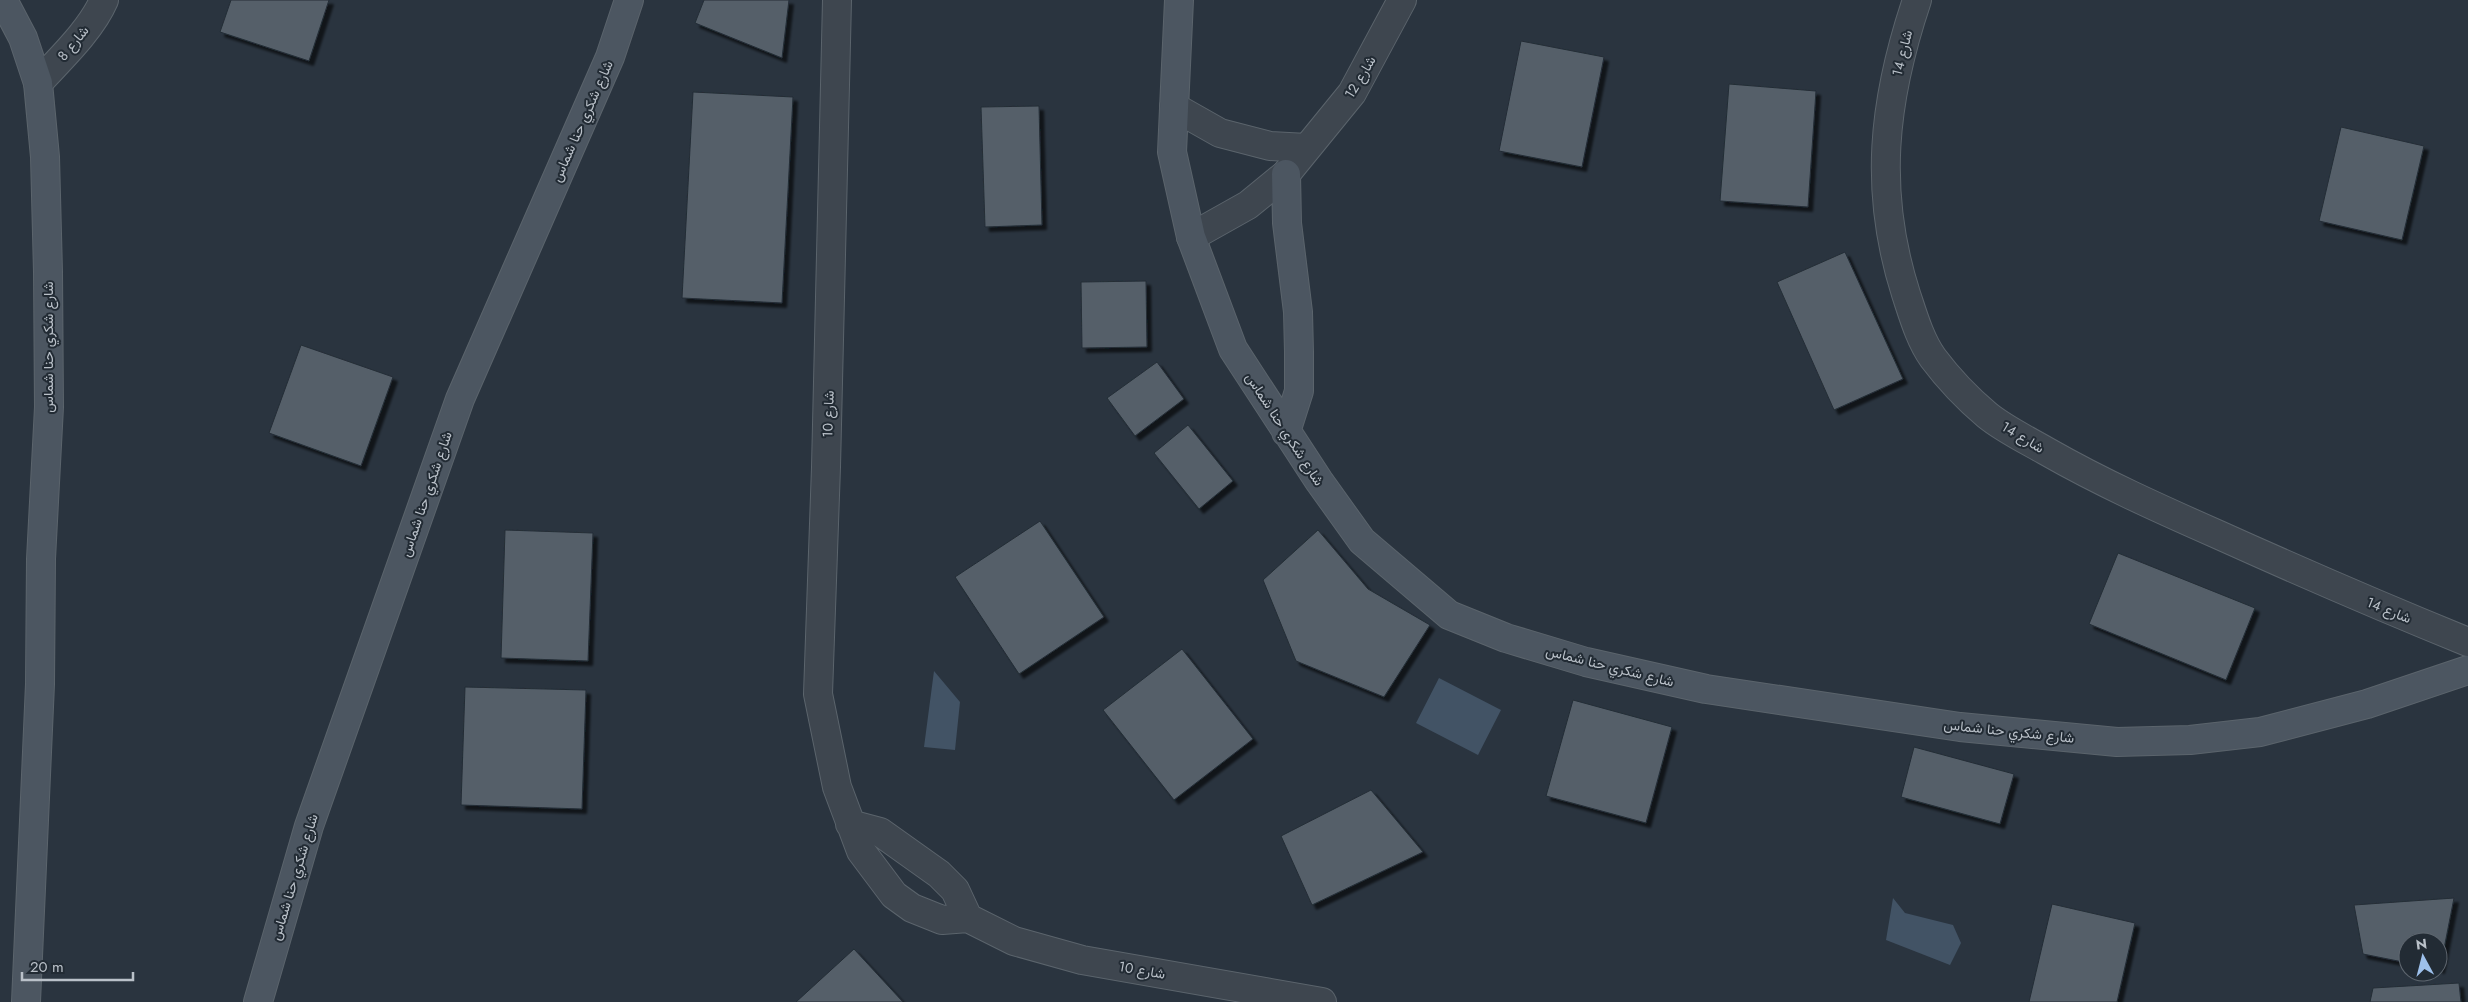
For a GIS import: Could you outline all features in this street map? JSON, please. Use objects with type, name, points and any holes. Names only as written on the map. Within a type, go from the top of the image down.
[{"type":"street","name":"شارع شكري حنا شماس","points":[[2,0],[23,38],[38,83],[45,157],[49,407],[41,559],[40,684],[26,1002]]},
{"type":"street","name":"شارع 8","points":[[38,83],[68,51],[100,10],[104,0]]},
{"type":"street","name":"شارع شكري حنا شماس","points":[[258,1002],[309,826],[460,398],[610,57],[629,0]]},
{"type":"street","name":"شارع 10","points":[[837,0],[826,467],[818,694],[836,787],[860,851],[894,895],[912,908],[942,920],[968,918],[1014,941],[1082,960],[1322,1002]]},
{"type":"street","name":"شارع شكري حنا شماس","points":[[1179,0],[1172,152],[1191,236],[1233,349],[1286,432],[1362,541],[1449,615],[1506,638],[1586,662],[1706,689],[1960,727],[2117,742],[2190,740],[2269,729],[2368,704],[2468,670]]},
{"type":"street","name":"شارع 12","points":[[1191,236],[1248,204],[1286,174],[1352,93],[1402,0]]},
{"type":"street","name":"شارع 14","points":[[1917,0],[1896,75],[1887,120],[1884,181],[1889,229],[1900,278],[1912,314],[1932,356],[1938,363],[1988,416],[2070,464],[2139,500],[2380,607],[2468,642]]},
{"type":"street","points":[[1174,107],[1220,132],[1270,146],[1307,148]]},
{"type":"street","points":[[1286,174],[1287,223],[1298,312],[1299,391],[1286,432]]},
{"type":"street","points":[[850,824],[880,832],[939,874],[955,890],[968,918]]},
{"type":"water","points":[[934,671],[960,702],[955,750],[924,747]]},
{"type":"water","points":[[1439,678],[1501,710],[1478,755],[1416,723]]},
{"type":"water","points":[[1893,898],[1905,913],[1953,925],[1961,943],[1950,965],[1886,940]]},
{"type":"building","points":[[231,0],[329,0],[309,61],[220,32]]},
{"type":"building","points":[[704,0],[789,0],[782,58],[695,23]]},
{"type":"building","points":[[1521,41],[1604,57],[1582,167],[1499,151]]},
{"type":"building","points":[[1729,84],[1816,91],[1808,207],[1720,201]]},
{"type":"building","points":[[693,92],[793,97],[782,303],[682,298]]},
{"type":"building","points":[[1039,106],[1042,225],[985,227],[981,107]]},
{"type":"building","points":[[2341,127],[2424,146],[2402,240],[2319,221]]},
{"type":"building","points":[[1845,252],[1903,379],[1834,410],[1777,282]]},
{"type":"building","points":[[1146,281],[1147,347],[1082,348],[1081,282]]},
{"type":"building","points":[[301,345],[393,377],[361,466],[269,433]]},
{"type":"building","points":[[1157,362],[1184,399],[1135,436],[1107,398]]},
{"type":"building","points":[[1188,425],[1233,481],[1199,509],[1154,453]]},
{"type":"building","points":[[1040,521],[1104,617],[1019,674],[955,577]]},
{"type":"building","points":[[505,530],[593,533],[588,661],[501,658]]},
{"type":"building","points":[[1318,530],[1368,589],[1430,625],[1384,697],[1296,661],[1263,580]]},
{"type":"building","points":[[2118,553],[2255,608],[2226,680],[2089,624]]},
{"type":"building","points":[[1182,649],[1253,739],[1174,800],[1103,710]]},
{"type":"building","points":[[465,687],[586,690],[582,809],[461,805]]},
{"type":"building","points":[[1573,700],[1672,727],[1646,823],[1546,796]]},
{"type":"building","points":[[1914,747],[2014,774],[2000,824],[1901,797]]},
{"type":"building","points":[[1371,790],[1423,852],[1312,905],[1281,836]]},
{"type":"building","points":[[2454,898],[2447,932],[2398,932],[2398,961],[2363,954],[2354,905]]},
{"type":"building","points":[[2052,904],[2135,923],[2117,1002],[2029,1002]]},
{"type":"building","points":[[854,949],[903,1002],[796,1002]]},
{"type":"building","points":[[2459,983],[2461,1002],[2370,1002],[2373,988]]}]
